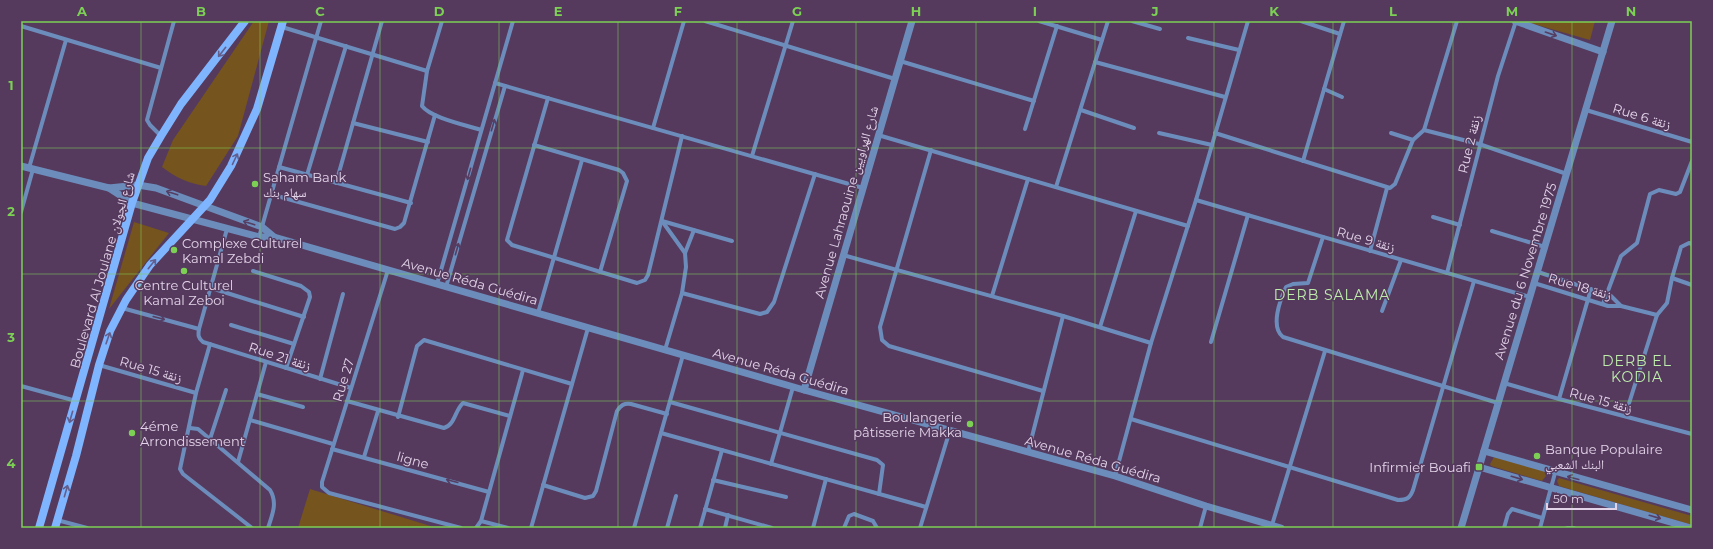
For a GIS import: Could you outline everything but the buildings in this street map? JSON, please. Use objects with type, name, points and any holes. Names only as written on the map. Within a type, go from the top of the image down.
[{"type":"main road","name":"Boulevard Al Joulane شارع الجولان","points":[[39,528],[132,204],[148,158],[181,104],[245,21]]},
{"type":"main road","name":"Boulevard Al Joulane شارع الجولان","points":[[56,524],[99,365],[110,331],[122,308],[150,265],[205,206],[232,166],[251,126],[266,81],[282,24]]},
{"type":"street","points":[[161,136],[150,125],[148,120],[174,21]]},
{"type":"street","points":[[259,237],[270,194],[321,21]]},
{"type":"street","points":[[336,183],[382,21]]},
{"type":"street","points":[[442,21],[427,71],[422,106],[425,111],[481,130]]},
{"type":"street","points":[[437,284],[513,21]]},
{"type":"street","points":[[653,128],[684,21]]},
{"type":"street","points":[[705,21],[895,79]]},
{"type":"street","points":[[752,156],[793,21]]},
{"type":"street","name":"Avenue Lahraouine شارع الهراويين","points":[[804,390],[912,21]]},
{"type":"street","points":[[1039,21],[1102,40]]},
{"type":"street","points":[[1056,187],[1108,21]]},
{"type":"street","points":[[1132,21],[1160,29]]},
{"type":"street","points":[[1115,476],[1152,343],[1196,200],[1248,21]]},
{"type":"street","points":[[1301,21],[1340,34]]},
{"type":"street","points":[[1304,161],[1344,21]]},
{"type":"street","points":[[1215,133],[1390,188],[1395,184],[1413,140],[1424,130],[1457,21]]},
{"type":"street","points":[[1515,21],[1603,52]]},
{"type":"street","name":"Rue 2 زنقة","points":[[1447,273],[1479,144],[1515,21]]},
{"type":"street","name":"Avenue du 6 Novembre 1975","points":[[1461,528],[1612,21]]},
{"type":"street","points":[[282,24],[316,37],[427,71]]},
{"type":"street","points":[[21,26],[161,68]]},
{"type":"street","points":[[1025,129],[1057,26]]},
{"type":"street","points":[[1188,38],[1239,50]]},
{"type":"street","points":[[21,212],[31,169],[66,40]]},
{"type":"street","points":[[307,175],[346,46]]},
{"type":"street","points":[[900,61],[1034,101]]},
{"type":"street","points":[[1095,62],[1225,97]]},
{"type":"street","points":[[495,83],[863,188]]},
{"type":"street","points":[[446,287],[505,86]]},
{"type":"street","points":[[1324,90],[1342,97]]},
{"type":"street","points":[[548,98],[507,240],[512,245],[636,283],[645,280],[648,275],[682,136]]},
{"type":"street","points":[[1081,110],[1134,128]]},
{"type":"street","name":"Rue 6 زنقة","points":[[1586,110],[1692,142]]},
{"type":"street","points":[[270,194],[395,229],[400,227],[404,223],[411,203],[435,115]]},
{"type":"street","points":[[352,123],[428,142]]},
{"type":"street","points":[[1424,130],[1479,144],[1567,174]]},
{"type":"street","points":[[1159,133],[1212,145]]},
{"type":"street","points":[[1391,133],[1413,140]]},
{"type":"street","points":[[878,135],[1188,226]]},
{"type":"street","points":[[534,145],[619,170],[626,177],[600,272]]},
{"type":"street","points":[[931,150],[880,327],[882,340],[889,346],[1043,391]]},
{"type":"street","points":[[538,313],[582,160]]},
{"type":"street","points":[[1603,304],[1621,256],[1637,243],[1650,194],[1659,190],[1676,194],[1680,192],[1692,161]]},
{"type":"street","points":[[21,166],[109,188]]},
{"type":"street","points":[[278,167],[411,203]]},
{"type":"street","points":[[682,293],[760,314],[767,312],[774,302],[815,174]]},
{"type":"street","points":[[992,296],[1028,179]]},
{"type":"street","name":"Avenue Réda Guédira","points":[[109,188],[138,185],[172,193],[262,227],[274,237]]},
{"type":"street","name":"Avenue Réda Guédira","points":[[109,188],[132,204],[192,221],[259,237],[274,237],[793,387],[951,429],[1115,476],[1206,506],[1277,527]]},
{"type":"street","points":[[1370,250],[1387,188]]},
{"type":"street","name":"Rue 9 زنقة","points":[[1196,200],[1530,297]]},
{"type":"street","points":[[1100,327],[1136,211]]},
{"type":"street","points":[[1211,342],[1248,215]]},
{"type":"street","points":[[1433,217],[1460,225]]},
{"type":"street","points":[[662,221],[732,241]]},
{"type":"street","points":[[662,221],[685,253]]},
{"type":"street","points":[[122,308],[199,329],[227,229]]},
{"type":"street","points":[[665,350],[682,293],[686,267],[685,253],[694,230]]},
{"type":"street","points":[[1492,231],[1545,247]]},
{"type":"street","points":[[1323,237],[1308,282],[1293,284],[1286,287],[1276,328],[1278,334],[1325,351],[1498,403]]},
{"type":"street","points":[[1625,416],[1656,315],[1667,303],[1672,278],[1681,247],[1689,243],[1692,244]]},
{"type":"street","points":[[843,255],[1063,316],[1152,343]]},
{"type":"street","points":[[1382,311],[1401,260]]},
{"type":"street","name":"Rue 27","points":[[388,270],[333,444],[322,482],[322,487],[329,493],[462,528]]},
{"type":"street","points":[[253,271],[306,288],[310,297],[286,368]]},
{"type":"street","name":"Rue 18 زنقة","points":[[1538,272],[1611,296],[1621,306]]},
{"type":"street","points":[[1672,278],[1692,286]]},
{"type":"street","points":[[1131,419],[1398,500],[1406,500],[1413,490],[1474,281]]},
{"type":"street","name":"Rue 18 زنقة","points":[[1534,283],[1603,304],[1621,306],[1656,315]]},
{"type":"street","points":[[211,288],[304,317]]},
{"type":"street","points":[[1559,399],[1591,289]]},
{"type":"street","points":[[320,379],[342,294]]},
{"type":"street","points":[[1028,452],[1063,316]]},
{"type":"street","points":[[231,325],[294,344]]},
{"type":"street","points":[[530,528],[588,328]]},
{"type":"street","name":"Rue 21 زنقة","points":[[199,329],[198,335],[203,342],[351,388]]},
{"type":"street","points":[[398,417],[417,346],[424,340],[572,384]]},
{"type":"street","points":[[210,344],[196,393],[190,428],[180,469],[183,474],[252,528]]},
{"type":"street","points":[[1277,527],[1290,467],[1325,351]]},
{"type":"street","points":[[634,528],[683,355]]},
{"type":"street","points":[[238,462],[266,362]]},
{"type":"street","name":"Rue 15 زنقة","points":[[99,365],[196,393]]},
{"type":"street","points":[[476,528],[481,521],[523,370]]},
{"type":"street","name":"Rue 15 زنقة","points":[[1504,382],[1559,399],[1692,434]]},
{"type":"street","points":[[21,386],[76,401]]},
{"type":"street","points":[[771,464],[793,387]]},
{"type":"street","points":[[210,439],[226,390]]},
{"type":"street","points":[[257,394],[303,407]]},
{"type":"street","points":[[347,401],[398,417],[444,428],[450,424],[460,406],[467,403],[510,416]]},
{"type":"street","points":[[670,402],[880,462],[884,470],[879,494]]},
{"type":"street","points":[[543,485],[585,498],[593,496],[596,491],[617,411],[621,405],[626,403],[667,414]]},
{"type":"street","points":[[364,457],[378,411]]},
{"type":"street","points":[[250,420],[333,444]]},
{"type":"street","points":[[190,428],[198,429],[270,490],[274,497],[274,508],[268,528]]},
{"type":"street","points":[[920,528],[951,429]]},
{"type":"street","points":[[661,433],[926,507]]},
{"type":"street","name":"ligne","points":[[332,449],[489,492]]},
{"type":"street","points":[[700,528],[722,450]]},
{"type":"street","points":[[1484,451],[1556,473],[1692,510]]},
{"type":"street","points":[[1479,467],[1678,526],[1691,528]]},
{"type":"street","points":[[1540,528],[1556,473]]},
{"type":"street","points":[[813,528],[826,479]]},
{"type":"street","points":[[713,480],[786,498]]},
{"type":"street","points":[[667,528],[676,496]]},
{"type":"street","points":[[1200,528],[1206,506]]},
{"type":"street","points":[[705,509],[772,528]]},
{"type":"street","points":[[1504,528],[1508,514],[1512,509],[1542,518]]},
{"type":"street","points":[[844,528],[849,516],[854,514],[873,521],[877,528]]},
{"type":"street","points":[[725,528],[728,515]]},
{"type":"street","points":[[481,521],[508,528]]},
{"type":"street","points":[[56,524],[87,528]]},
{"type":"street","points":[[1567,528],[1574,528]]},
{"type":"shaded area","points":[[254,21],[269,21],[238,136],[206,186],[182,180],[162,167],[173,140]]},
{"type":"shaded area","points":[[1523,21],[1595,21],[1590,40]]},
{"type":"shaded area","points":[[134,222],[169,233],[109,309]]},
{"type":"shaded area","points":[[1494,457],[1544,471],[1546,476],[1542,481],[1491,466],[1490,464]]},
{"type":"shaded area","points":[[1559,478],[1692,516],[1692,525],[1559,486],[1557,481]]},
{"type":"shaded area","points":[[310,489],[437,528],[298,528]]},
{"type":"place","name":"Saham Bank سهام بنك","points":[[255,184]]},
{"type":"place","name":"Complexe Culturel Kamal Zebdi","points":[[174,250]]},
{"type":"place","name":"Centre Culturel Kamal Zeboi","points":[[184,271]]},
{"type":"place","name":"Boulangerie pâtisserie Makka","points":[[970,424]]},
{"type":"place","name":"4éme Arrondissement","points":[[132,433]]},
{"type":"place","name":"Banque Populaire البنك الشعبي","points":[[1537,456]]},
{"type":"place","name":"Infirmier Bouafi","points":[[1479,467]]},
{"type":"district","name":"DERB SALAMA","points":[[1332,295]]},
{"type":"district","name":"DERB EL KODIA","points":[[1637,370]]}]
